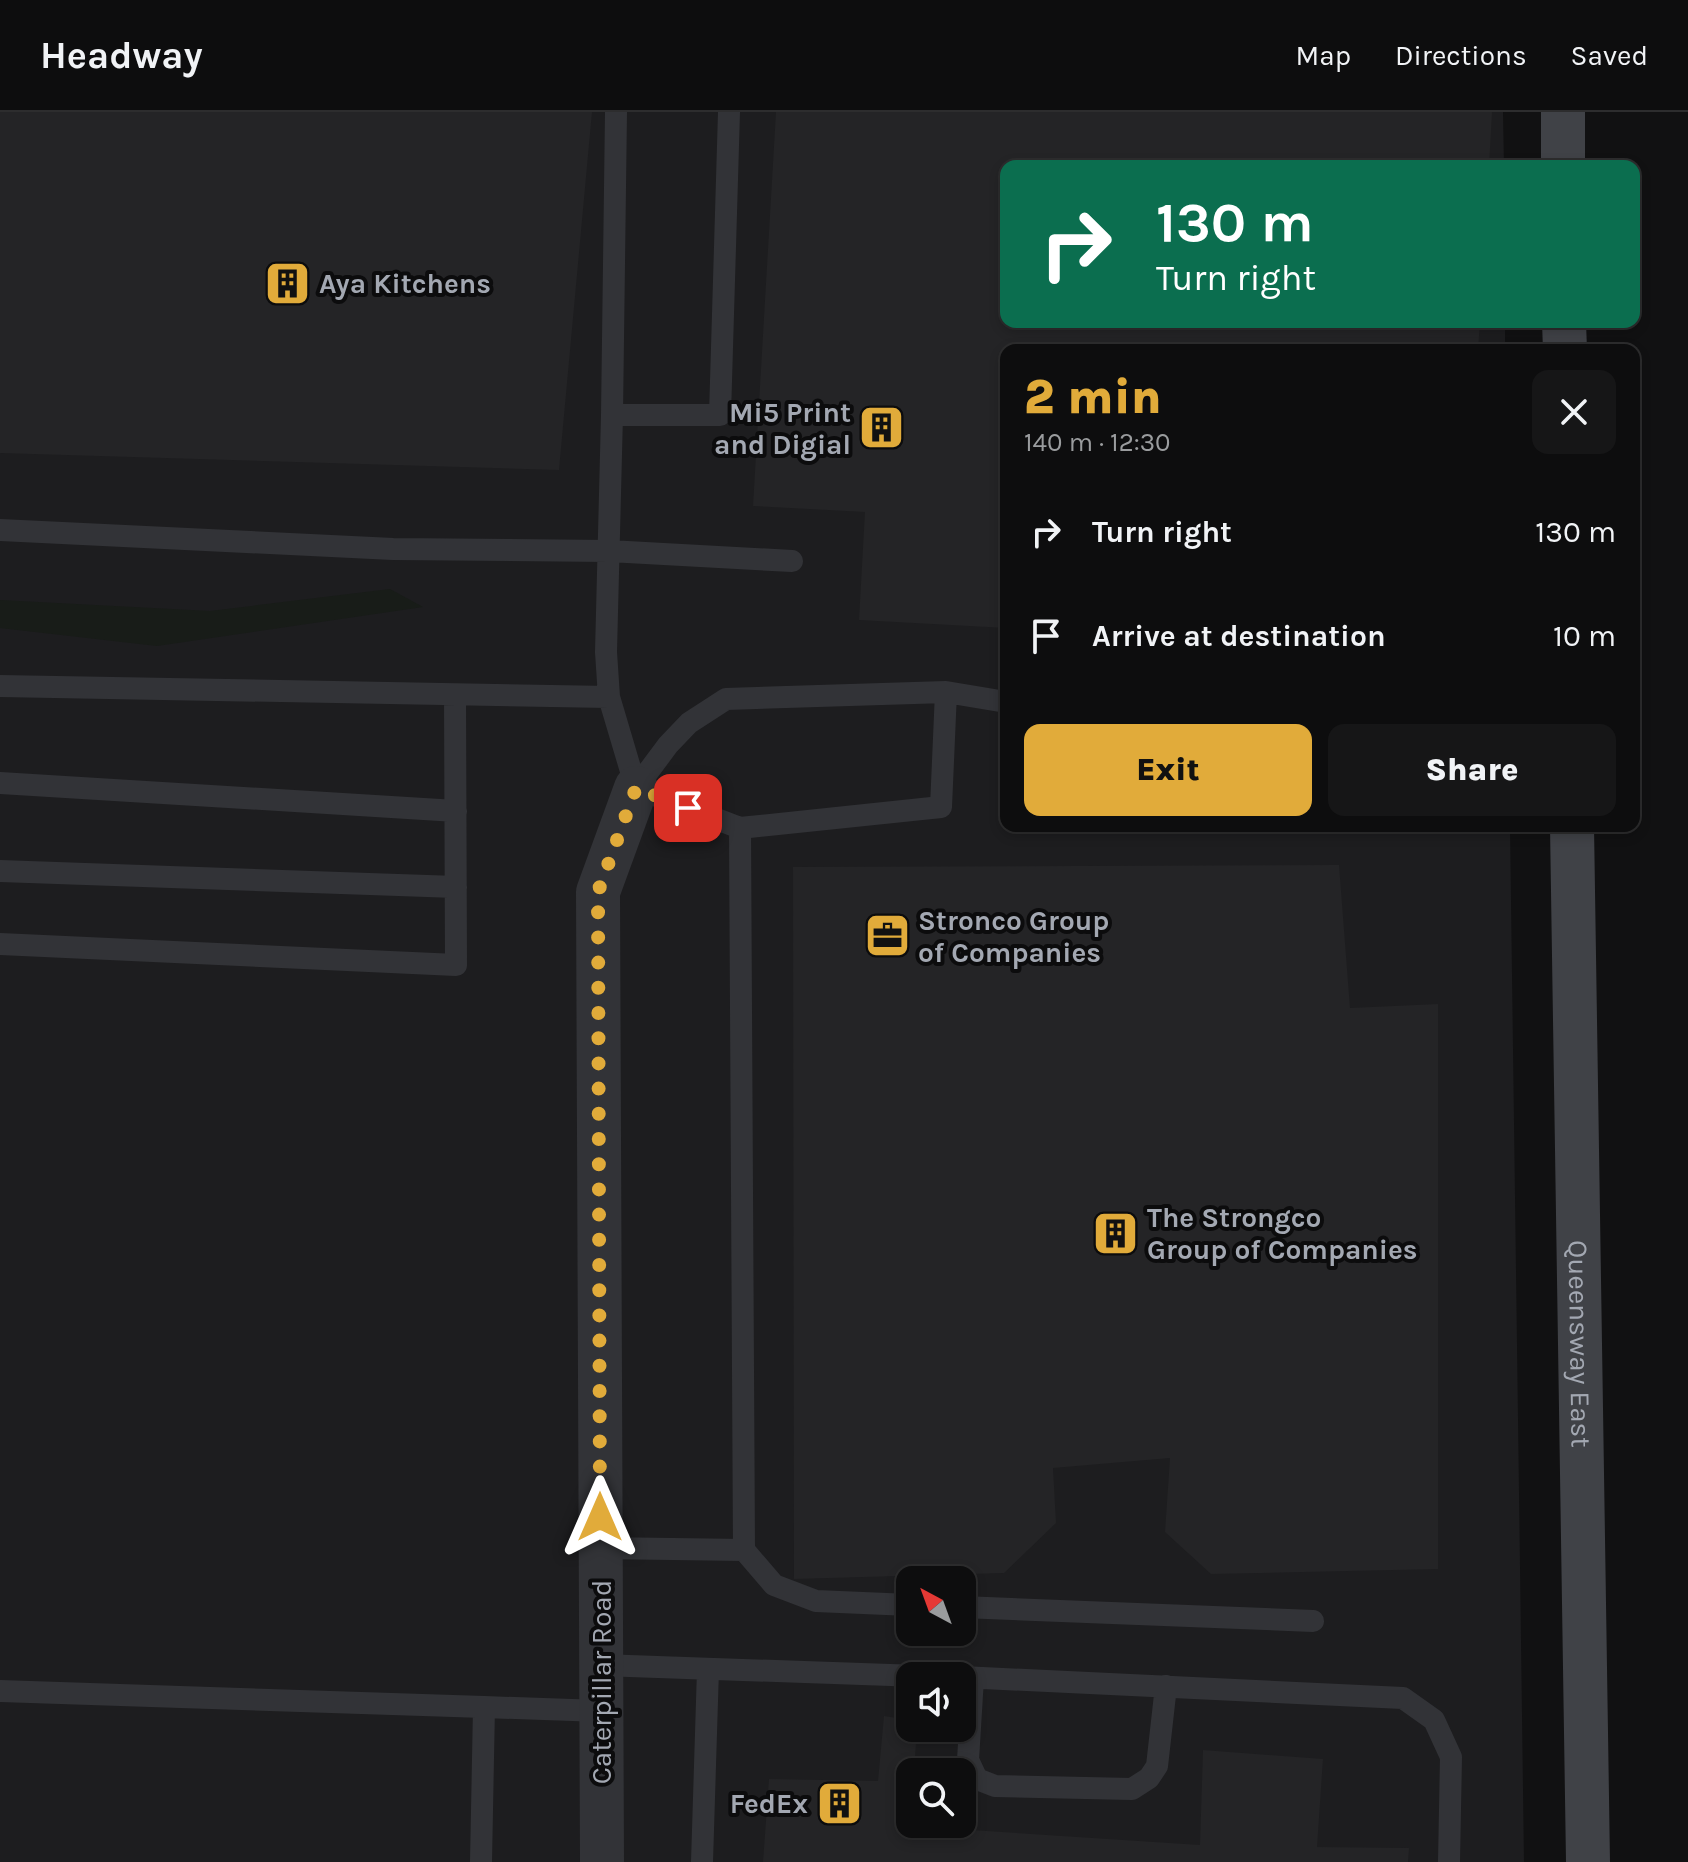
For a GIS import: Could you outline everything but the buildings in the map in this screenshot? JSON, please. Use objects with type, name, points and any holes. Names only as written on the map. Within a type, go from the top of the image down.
[{"type":"main road","points":[[1563,112],[1563,160]]},
{"type":"main road","name":"Queensway East","points":[[1572,832],[1588,1862]]},
{"type":"street","name":"Caterpillar Road","points":[[602,1862],[598,892],[636,788]]},
{"type":"lane","points":[[616,112],[606,652],[609,697],[636,788]]},
{"type":"lane","points":[[612,415],[720,415],[729,112]]},
{"type":"lane","points":[[0,530],[393,549],[609,551],[792,561]]},
{"type":"lane","points":[[0,686],[609,697]]},
{"type":"lane","points":[[636,788],[689,723],[726,699],[946,692],[1000,701]]},
{"type":"lane","points":[[636,788],[740,828],[941,807],[946,692]]},
{"type":"lane","points":[[0,944],[456,965],[455,695]]},
{"type":"lane","points":[[0,783],[456,811]]},
{"type":"lane","points":[[740,828],[744,1550],[774,1585],[816,1601],[896,1604]]},
{"type":"lane","points":[[0,871],[456,887]]},
{"type":"lane","points":[[600,1548],[744,1550]]},
{"type":"lane","points":[[976,1608],[1313,1621]]},
{"type":"lane","points":[[601,1665],[896,1675]]},
{"type":"lane","points":[[702,1862],[708,1669]]},
{"type":"lane","points":[[976,1678],[1403,1698],[1434,1720],[1451,1757],[1449,1862]]},
{"type":"lane","points":[[968,1742],[968,1760],[977,1779],[995,1786],[1132,1789],[1149,1778],[1157,1766],[1166,1686]]},
{"type":"lane","points":[[0,1691],[601,1711]]},
{"type":"lane","points":[[481,1862],[484,1707]]},
{"type":"shaded area","points":[[0,112],[1503,112],[1504,160],[1000,160],[1000,328],[1505,328],[1505,344],[1000,344],[1000,832],[1510,832],[1524,1862],[0,1862]]},
{"type":"shaded area","points":[[390,589],[423,607],[157,646],[0,628],[0,600],[210,611]]},
{"type":"place","name":"Aya Kitchens","points":[[288,283]]},
{"type":"place","name":"Mi5 Print and Digial","points":[[882,428]]},
{"type":"place","name":"Stronco Group of Companies","points":[[887,936]]},
{"type":"place","name":"The Strongco Group of Companies","points":[[1116,1233]]},
{"type":"place","name":"FedEx","points":[[839,1803]]},
{"type":"route","points":[[600,1517],[598,892],[636,788],[688,808]]}]
